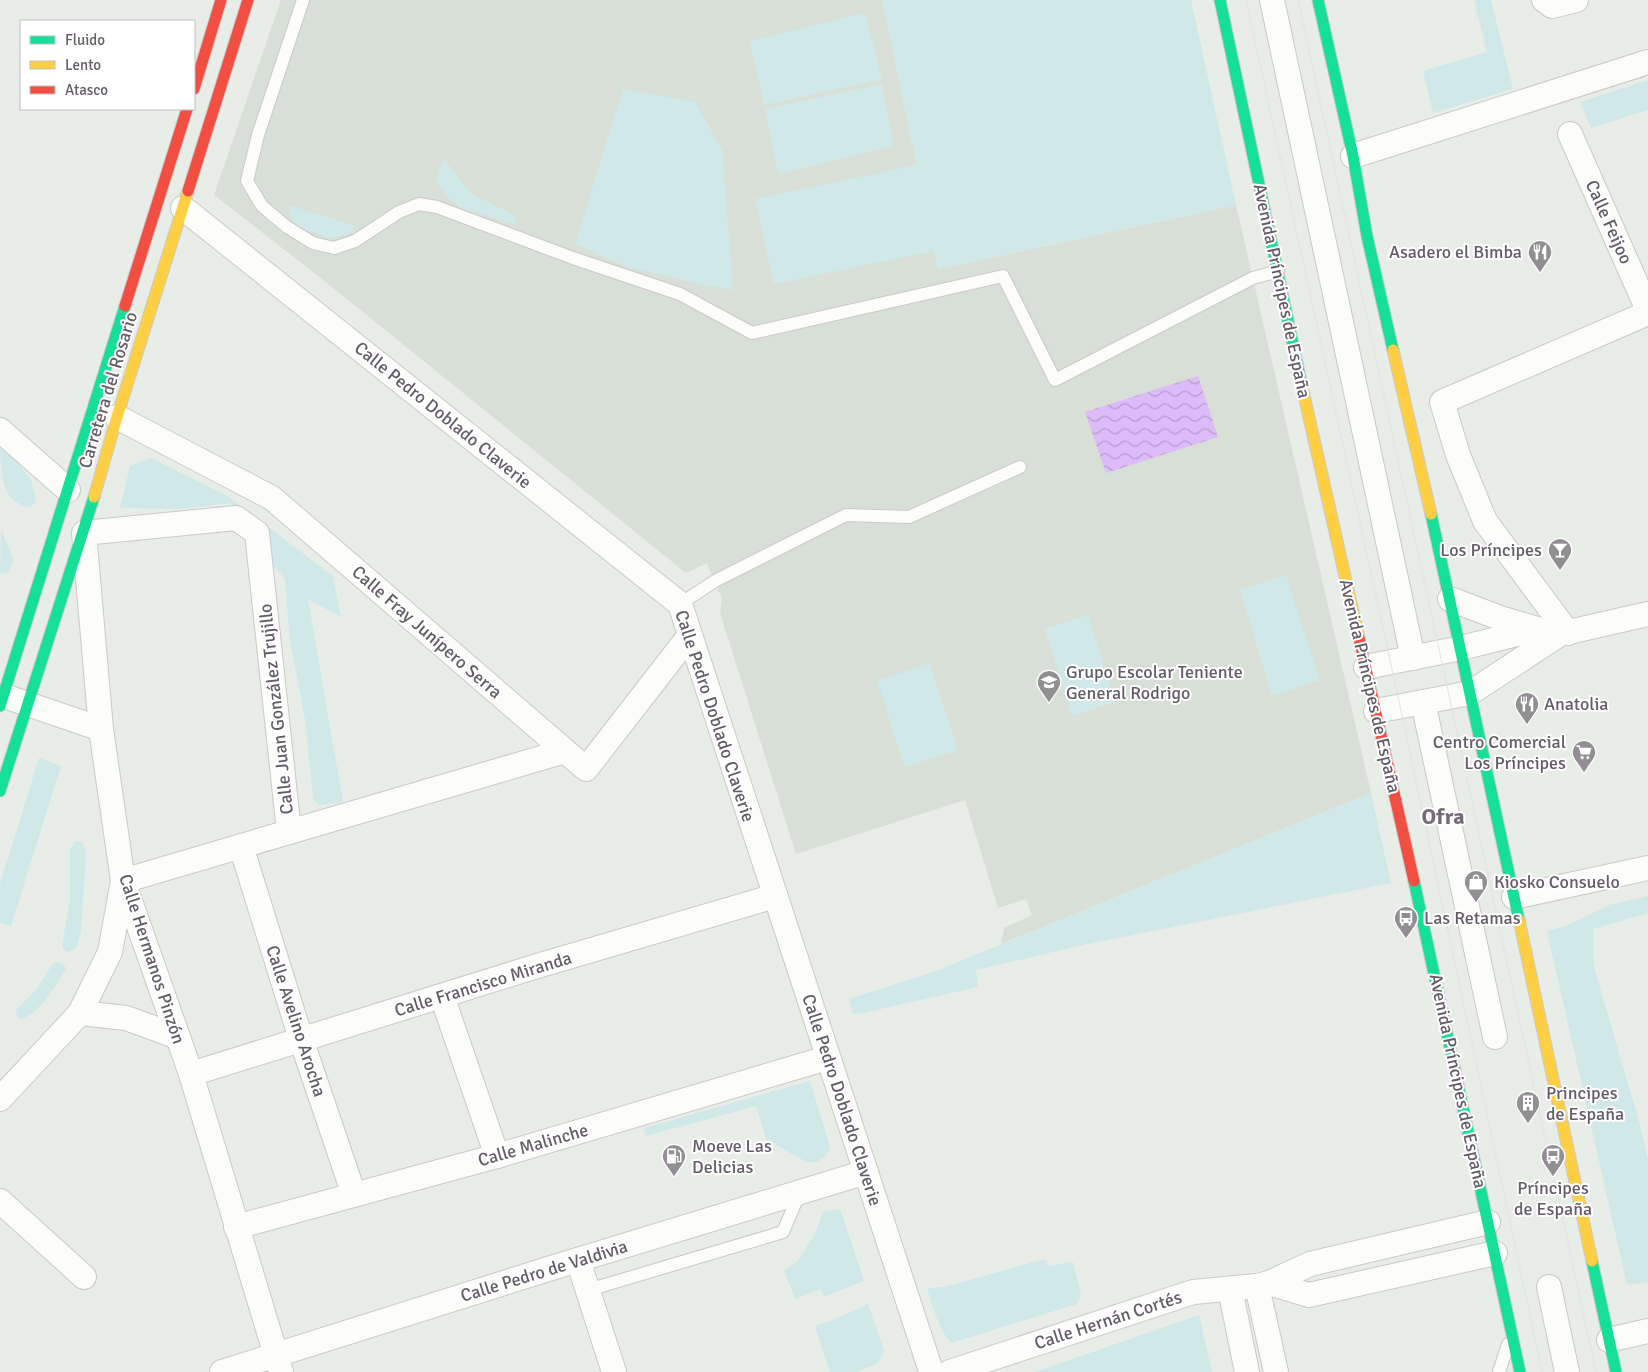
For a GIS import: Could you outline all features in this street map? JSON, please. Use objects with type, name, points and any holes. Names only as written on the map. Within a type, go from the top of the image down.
[{"type":"main road","points":[[195,85],[221,0]]},
{"type":"main road","name":"Carretera del Rosario","points":[[0,791],[84,533],[117,417],[248,0]]},
{"type":"main road","name":"Avenida Príncipes de España","points":[[1220,0],[1278,271],[1427,936],[1520,1372]]},
{"type":"main road","points":[[1318,0],[1353,156],[1367,236],[1450,599],[1616,1372]]},
{"type":"main road","name":"Carretera del Rosario","points":[[2,701],[188,110]]},
{"type":"street","points":[[1272,0],[1414,658]]},
{"type":"street","points":[[1544,0],[1552,6],[1576,0]]},
{"type":"street","points":[[1353,156],[1648,62]]},
{"type":"street","name":"Calle Feijoo","points":[[1570,134],[1648,312]]},
{"type":"street","name":"Calle Pedro Doblado Claverie","points":[[183,208],[680,604],[930,1368],[933,1372]]},
{"type":"street","points":[[1564,633],[1485,521],[1458,455],[1442,402],[1648,312]]},
{"type":"street","name":"Calle Fray Junípero Serra","points":[[117,417],[272,498],[586,770],[690,635]]},
{"type":"street","points":[[0,430],[68,490]]},
{"type":"street","name":"Calle Juan González Trujillo","points":[[84,533],[236,518],[257,534],[290,832],[123,880]]},
{"type":"street","name":"Calle Hermanos Pinzón","points":[[84,533],[101,729],[123,880],[191,1074],[278,1364]]},
{"type":"street","points":[[1450,599],[1500,618],[1537,629],[1564,633]]},
{"type":"street","points":[[1376,711],[1470,693],[1564,633],[1648,614]]},
{"type":"street","points":[[1366,667],[1460,648],[1537,629]]},
{"type":"street","points":[[2,701],[27,704],[101,729]]},
{"type":"street","points":[[1423,702],[1495,1037]]},
{"type":"street","points":[[290,832],[565,751]]},
{"type":"street","name":"Calle Avelino Arocha","points":[[241,846],[301,1040],[354,1195]]},
{"type":"street","points":[[1514,898],[1648,868]]},
{"type":"street","points":[[0,1099],[80,1013],[110,952],[123,880]]},
{"type":"street","name":"Calle Francisco Miranda","points":[[191,1074],[775,896]]},
{"type":"street","points":[[442,996],[498,1156]]},
{"type":"street","points":[[80,1013],[126,1018],[178,1037]]},
{"type":"street","name":"Calle Malinche","points":[[236,1227],[498,1156],[828,1058]]},
{"type":"street","name":"Calle Pedro de Valdivia","points":[[222,1372],[278,1364],[578,1260],[866,1172]]},
{"type":"street","points":[[0,1200],[84,1277]]},
{"type":"street","name":"Calle Hernán Cortés","points":[[950,1372],[1193,1292],[1263,1285],[1310,1264],[1488,1222]]},
{"type":"street","name":"Calle Hernán Cortés","points":[[1263,1285],[1309,1295],[1495,1253]]},
{"type":"street","points":[[578,1260],[614,1372]]},
{"type":"street","points":[[1263,1285],[1276,1372]]},
{"type":"street","points":[[1549,1287],[1567,1372]]},
{"type":"street","points":[[1230,1289],[1247,1372]]},
{"type":"street","points":[[1609,1340],[1648,1331]]},
{"type":"lane","points":[[303,0],[258,135],[247,181],[262,206],[287,227],[313,243],[334,248],[355,241],[399,212],[419,204],[437,207],[573,258],[680,294],[752,333],[1003,276],[1055,380],[1253,278],[1278,271]]},
{"type":"lane","points":[[680,604],[715,581],[846,515],[910,516],[1020,467]]},
{"type":"lane","points":[[588,1290],[783,1232],[800,1192]]},
{"type":"lane","points":[[1499,1372],[1512,1333]]},
{"type":"shaded area","points":[[281,0],[883,0],[938,269],[1236,205],[1371,793],[1001,944],[1004,928],[1032,915],[1026,899],[998,908],[965,800],[796,854],[720,613],[722,599],[707,563],[686,573],[317,275],[214,195]]},
{"type":"shaded area","points":[[882,0],[1191,0],[1236,205],[938,269],[934,251],[774,284],[755,199],[917,165]]},
{"type":"shaded area","points":[[1474,0],[1491,0],[1513,89],[1433,113],[1423,71],[1487,52]]},
{"type":"shaded area","points":[[865,13],[882,79],[764,105],[750,41]]},
{"type":"shaded area","points":[[1648,80],[1648,110],[1591,128],[1580,102]]},
{"type":"shaded area","points":[[882,84],[893,146],[778,174],[765,109]]},
{"type":"shaded area","points":[[623,89],[695,102],[722,149],[733,290],[627,267],[575,244]]},
{"type":"shaded area","points":[[444,159],[471,194],[515,215],[515,225],[460,207],[448,197],[437,183],[439,170]]},
{"type":"shaded area","points":[[288,205],[356,226],[349,234],[329,238],[293,225]]},
{"type":"shaded area","points":[[0,440],[31,480],[36,500],[32,506],[24,507],[11,498],[7,492],[1,470]]},
{"type":"shaded area","points":[[151,458],[226,495],[333,576],[341,617],[308,599],[343,802],[319,805],[313,799],[305,719],[290,642],[285,579],[265,556],[263,529],[230,503],[180,509],[120,508],[130,466]]},
{"type":"shaded area","points":[[1,529],[14,560],[8,573],[0,574]]},
{"type":"shaded area","points":[[1286,575],[1320,680],[1272,696],[1240,590]]},
{"type":"shaded area","points":[[1088,615],[1115,702],[1072,716],[1045,629]]},
{"type":"shaded area","points":[[929,663],[958,750],[905,767],[877,681]]},
{"type":"shaded area","points":[[39,758],[61,766],[11,926],[0,923],[0,884]]},
{"type":"shaded area","points":[[1371,793],[1391,883],[1087,944],[976,970],[978,987],[859,1014],[852,1013],[849,999],[936,971]]},
{"type":"shaded area","points":[[76,841],[82,842],[86,852],[81,932],[76,948],[69,952],[64,950],[62,946],[70,900],[70,849]]},
{"type":"shaded area","points":[[1648,896],[1648,913],[1593,929],[1594,967],[1648,1159],[1648,1282],[1627,1285],[1547,931],[1566,926],[1609,905]]},
{"type":"shaded area","points":[[57,962],[63,964],[66,968],[58,982],[40,1006],[27,1017],[20,1019],[17,1016],[16,1010],[35,991],[51,965]]},
{"type":"shaded area","points":[[810,1081],[830,1147],[820,1161],[805,1161],[766,1139],[756,1106],[646,1136],[644,1128]]},
{"type":"shaded area","points":[[840,1209],[864,1281],[824,1297],[821,1289],[795,1299],[784,1270],[797,1262],[815,1234],[823,1212]]},
{"type":"shaded area","points":[[1045,1259],[1049,1266],[1073,1262],[1081,1295],[1077,1304],[951,1343],[939,1324],[927,1288],[944,1287]]},
{"type":"shaded area","points":[[868,1304],[884,1351],[878,1363],[857,1372],[830,1372],[815,1326]]},
{"type":"shaded area","points":[[1199,1315],[1212,1372],[1035,1372]]},
{"type":"water","points":[[1198,376],[1218,437],[1106,473],[1085,412]]},
{"type":"tram line","points":[[1246,0],[1400,706],[1542,1372]]},
{"type":"tram line","points":[[1298,0],[1596,1372]]},
{"type":"traffic: fast","points":[[1220,0],[1301,382]]},
{"type":"traffic: fast","points":[[1318,0],[1353,156],[1367,236],[1393,350]]},
{"type":"traffic: fast","points":[[0,706],[125,306]]},
{"type":"traffic: fast","points":[[0,791],[94,497]]},
{"type":"traffic: fast","points":[[1431,514],[1519,920]]},
{"type":"traffic: fast","points":[[1414,881],[1520,1372]]},
{"type":"traffic: fast","points":[[1592,1261],[1616,1372]]},
{"type":"traffic: slow","points":[[94,497],[117,417],[188,191]]},
{"type":"traffic: slow","points":[[1393,350],[1431,514]]},
{"type":"traffic: slow","points":[[1301,382],[1359,638]]},
{"type":"traffic: slow","points":[[1519,920],[1592,1261]]},
{"type":"traffic: jam","points":[[195,86],[221,0]]},
{"type":"traffic: jam","points":[[188,191],[248,0]]},
{"type":"traffic: jam","points":[[125,306],[187,110]]},
{"type":"traffic: jam","points":[[1359,638],[1414,881]]},
{"type":"place","name":"Asadero el Bimba","points":[[1540,273]]},
{"type":"place","name":"Los Príncipes","points":[[1560,571]]},
{"type":"place","name":"Grupo Escolar Teniente General Rodrigo","points":[[1049,703]]},
{"type":"place","name":"Anatolia","points":[[1527,725]]},
{"type":"place","name":"Centro Comercial Los Príncipes","points":[[1584,773]]},
{"type":"place","name":"Kiosko Consuelo","points":[[1476,903]]},
{"type":"place","name":"Las Retamas","points":[[1406,939]]},
{"type":"place","name":"Principes de España","points":[[1528,1124]]},
{"type":"place","name":"Moeve Las Delicias","points":[[674,1177]]},
{"type":"place","name":"Príncipes de España","points":[[1553,1177]]},
{"type":"district","name":"Ofra","points":[[1443,816]]}]
